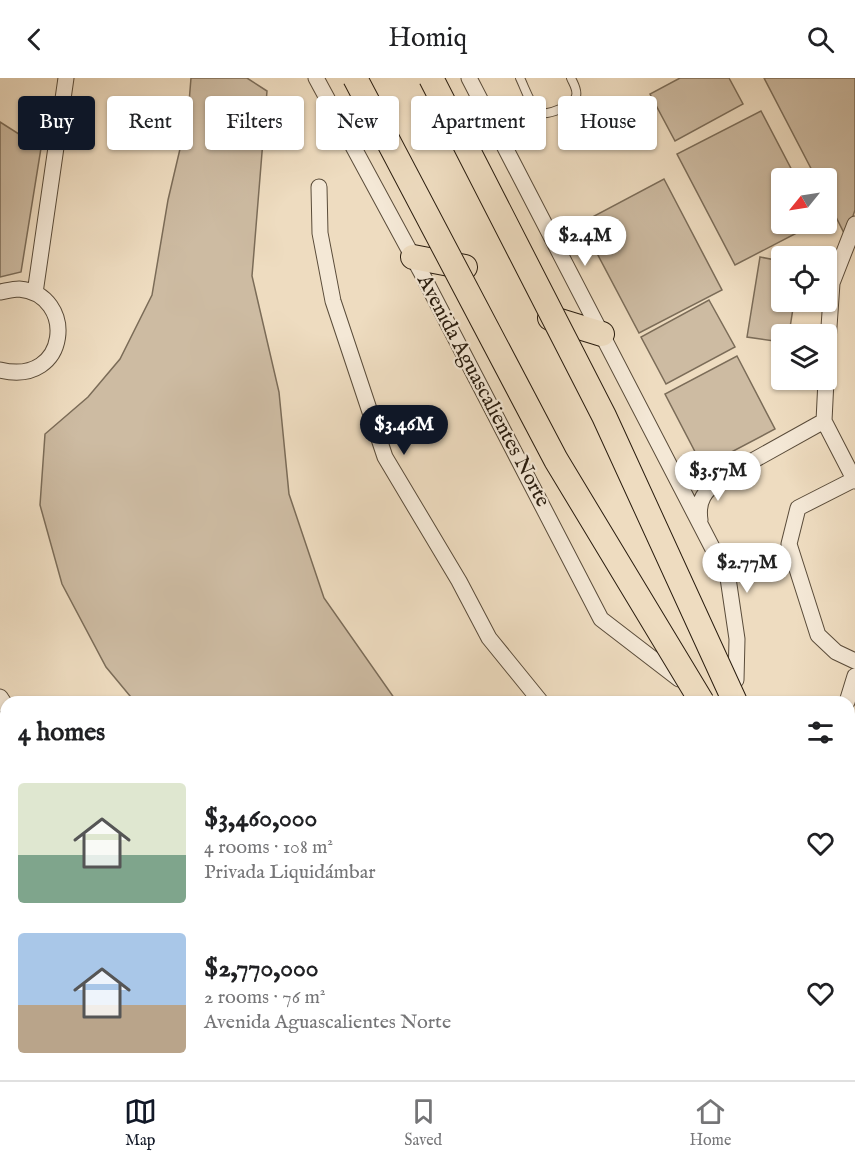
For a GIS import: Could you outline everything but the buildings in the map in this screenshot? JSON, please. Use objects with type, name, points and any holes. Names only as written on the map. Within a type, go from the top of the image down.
[{"type":"main road","points":[[355,78],[556,460],[698,696]]},
{"type":"main road","name":"Avenida Aguascalientes Norte","points":[[368,78],[688,696]]},
{"type":"main road","points":[[424,78],[550,318],[735,691]]},
{"type":"main road","points":[[431,78],[604,416],[735,691]]},
{"type":"main road","points":[[412,257],[465,267]]},
{"type":"main road","points":[[550,318],[602,334]]},
{"type":"street","points":[[35,293],[66,78]]},
{"type":"street","name":"Avenida Aguascalientes Norte","points":[[316,78],[601,619],[679,680]]},
{"type":"street","points":[[473,79],[728,578],[737,639],[735,691]]},
{"type":"street","points":[[319,187],[320,233],[333,301],[385,457],[459,581],[489,638],[536,696]]},
{"type":"street","points":[[829,324],[832,283],[855,224]]},
{"type":"street","points":[[0,292],[18,289],[35,293],[48,303],[56,317],[59,333],[55,349],[46,362],[32,371],[15,374],[0,370]]},
{"type":"street","points":[[826,390],[824,421],[854,480],[798,508],[789,544],[818,635],[836,652],[855,661]]},
{"type":"street","points":[[700,520],[699,505],[706,490],[720,479],[824,421]]},
{"type":"street","points":[[673,471],[694,483],[703,484],[720,479]]},
{"type":"street","points":[[849,696],[855,676]]},
{"type":"lane","points":[[520,78],[536,109],[542,114],[547,114],[572,102],[576,97],[576,90],[571,78]]},
{"type":"shaded area","points":[[191,78],[247,78],[267,91],[267,96],[205,96],[205,150],[262,150],[252,276],[279,392],[289,494],[324,598],[393,696],[130,696],[106,667],[62,584],[40,505],[45,434],[88,397],[120,359],[152,295],[168,200],[180,150],[193,150],[193,96],[190,96]]},
{"type":"shaded area","points":[[680,78],[729,78],[743,104],[675,141],[657,107],[657,96],[650,94]]},
{"type":"shaded area","points":[[764,78],[855,78],[855,210],[846,237],[837,219],[837,168],[811,168]]},
{"type":"shaded area","points":[[761,111],[791,168],[771,168],[771,234],[795,234],[735,265],[677,154]]},
{"type":"shaded area","points":[[0,122],[18,133],[18,150],[41,150],[21,272],[0,277]]},
{"type":"shaded area","points":[[664,179],[722,290],[639,333],[581,223]]},
{"type":"shaded area","points":[[760,257],[771,259],[771,312],[792,312],[791,324],[771,324],[771,341],[747,337]]},
{"type":"shaded area","points":[[709,300],[735,347],[666,384],[641,337]]},
{"type":"shaded area","points":[[737,356],[775,429],[703,467],[665,394]]}]
